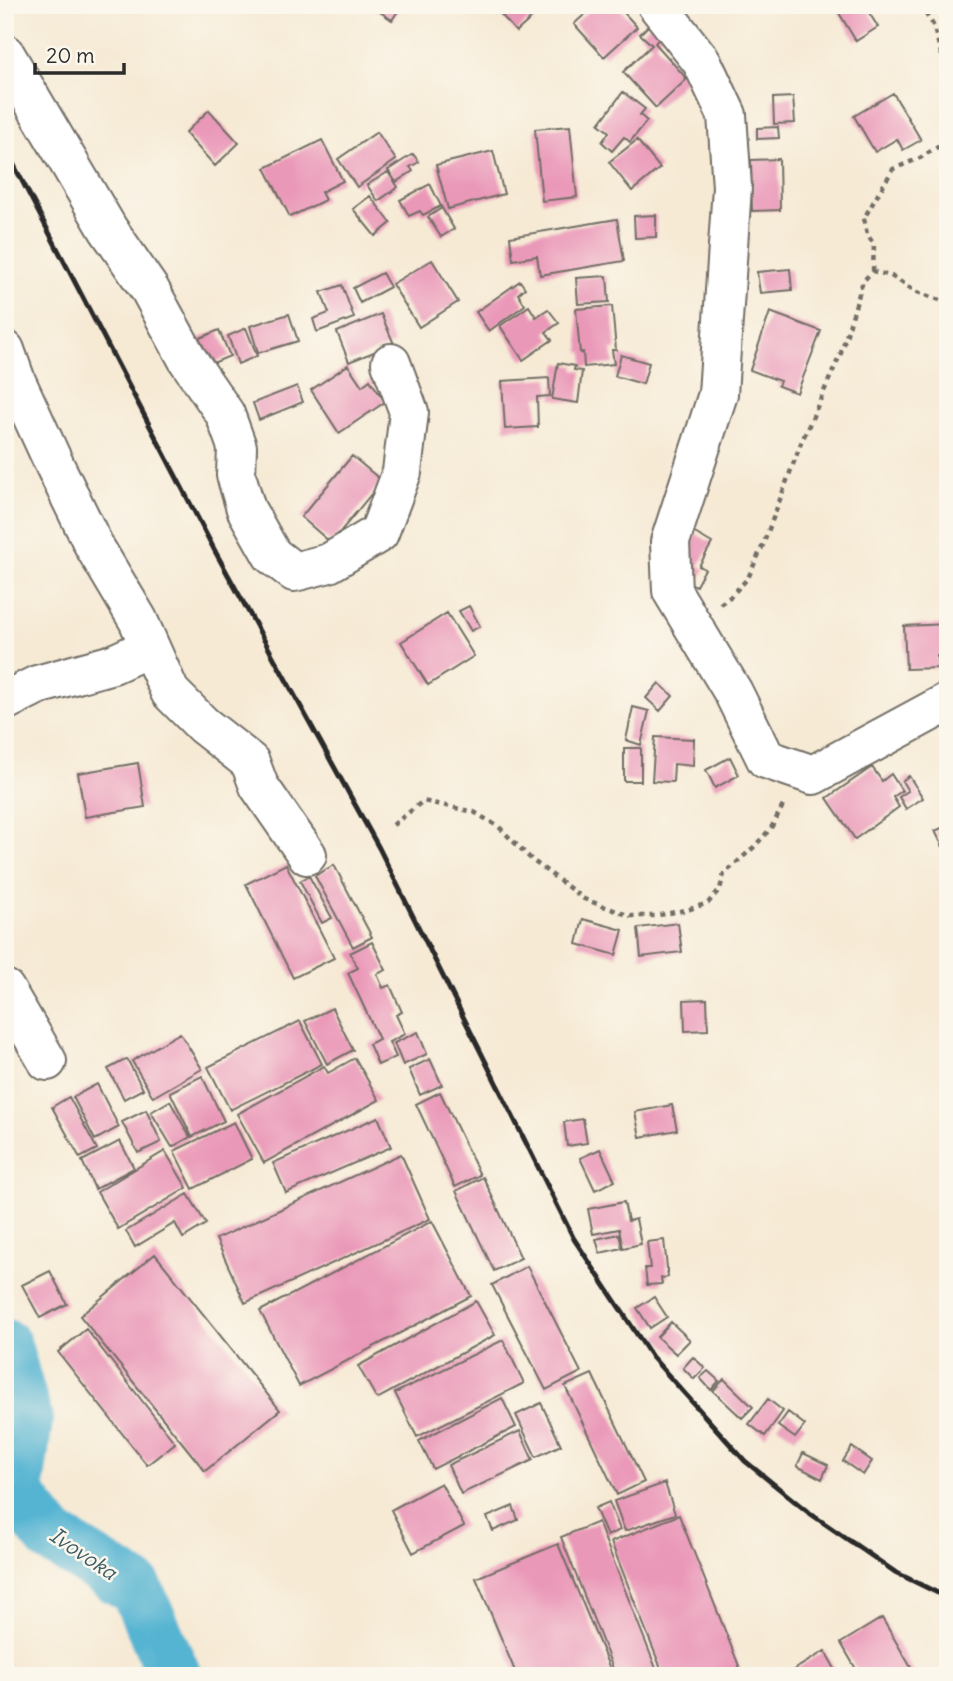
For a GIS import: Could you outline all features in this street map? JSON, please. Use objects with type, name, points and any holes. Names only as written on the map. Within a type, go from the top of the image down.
[{"type":"street","points":[[657,5],[702,62]]},
{"type":"street","points":[[688,5],[702,62],[727,115],[732,187],[718,394],[670,541],[672,591],[733,692],[766,759],[813,775],[948,702]]},
{"type":"street","points":[[5,54],[108,229],[150,290],[188,360],[225,414],[237,447],[236,475],[246,509],[272,555],[295,572],[329,563],[379,533],[402,472],[408,412],[391,363]]},
{"type":"street","points":[[5,350],[16,381],[55,466],[94,546],[138,620],[170,692],[203,725],[250,762],[259,786],[307,855]]},
{"type":"street","points":[[5,701],[37,685],[113,664],[150,647]]},
{"type":"street","points":[[5,989],[47,1062]]},
{"type":"path","points":[[920,5],[933,25],[948,77]]},
{"type":"path","points":[[692,622],[730,597],[748,578],[763,545],[801,443],[841,353],[863,281],[873,271],[874,244],[867,235],[864,218],[893,169],[920,159],[944,143],[948,133]]},
{"type":"path","points":[[873,271],[891,276],[917,292],[948,303]]},
{"type":"path","points":[[393,825],[423,801],[474,812],[499,827],[533,860],[584,899],[630,916],[655,916],[708,903],[720,889],[724,874],[771,828],[788,797],[806,773]]},
{"type":"building","points":[[370,5],[402,5],[392,20]]},
{"type":"building","points":[[493,5],[546,5],[516,32]]},
{"type":"building","points":[[595,5],[617,5],[637,27],[604,57],[574,24]]},
{"type":"building","points":[[852,5],[864,5],[878,27],[856,41],[839,13]]},
{"type":"building","points":[[652,22],[664,33],[655,43],[687,79],[656,108],[623,72],[652,45],[640,34]]},
{"type":"building","points":[[623,92],[645,109],[640,115],[647,121],[630,142],[624,137],[612,151],[602,142],[609,132],[599,124]]},
{"type":"building","points":[[893,93],[921,140],[903,150],[897,139],[875,152],[854,116]]},
{"type":"building","points":[[793,97],[795,123],[774,124],[773,98]]},
{"type":"building","points":[[209,110],[239,143],[215,166],[185,133]]},
{"type":"building","points":[[570,126],[577,197],[542,201],[535,129]]},
{"type":"building","points":[[778,127],[779,138],[757,139],[757,128]]},
{"type":"building","points":[[377,132],[396,160],[357,187],[338,159]]},
{"type":"building","points":[[322,140],[343,181],[321,192],[325,200],[290,217],[265,168]]},
{"type":"building","points":[[637,140],[660,168],[632,191],[609,162]]},
{"type":"building","points":[[493,151],[504,194],[448,209],[436,165]]},
{"type":"building","points":[[413,154],[419,162],[410,167],[413,171],[396,182],[388,170]]},
{"type":"building","points":[[779,159],[780,210],[752,211],[751,160]]},
{"type":"building","points":[[388,172],[398,187],[378,201],[367,185]]},
{"type":"building","points":[[430,184],[441,206],[423,215],[420,211],[409,216],[400,200]]},
{"type":"building","points":[[370,196],[391,223],[375,236],[353,209]]},
{"type":"building","points":[[442,208],[454,229],[441,237],[428,217]]},
{"type":"building","points":[[656,215],[656,237],[635,238],[634,216]]},
{"type":"building","points":[[617,219],[624,261],[540,275],[537,256],[513,260],[510,237]]},
{"type":"building","points":[[432,260],[458,302],[419,327],[392,284]]},
{"type":"building","points":[[790,269],[792,290],[760,293],[757,272]]},
{"type":"building","points":[[382,273],[390,287],[360,303],[353,288]]},
{"type":"building","points":[[607,276],[609,302],[578,304],[576,278]]},
{"type":"building","points":[[520,281],[525,288],[518,294],[525,305],[489,331],[476,312]]},
{"type":"building","points":[[342,285],[354,318],[317,332],[313,319],[329,313],[321,292]]},
{"type":"building","points":[[529,306],[536,317],[548,309],[559,323],[546,332],[552,340],[523,360],[500,326]]},
{"type":"building","points":[[612,306],[616,350],[612,350],[614,364],[584,367],[576,309]]},
{"type":"building","points":[[770,312],[821,331],[797,393],[778,386],[780,381],[750,370]]},
{"type":"building","points":[[289,314],[298,341],[258,353],[250,326]]},
{"type":"building","points":[[381,314],[394,344],[349,362],[337,332]]},
{"type":"building","points":[[246,328],[257,356],[238,364],[228,336]]},
{"type":"building","points":[[219,330],[230,356],[206,366],[195,340]]},
{"type":"building","points":[[621,355],[649,363],[643,384],[615,376]]},
{"type":"building","points":[[558,363],[575,366],[574,370],[582,371],[578,403],[552,399]]},
{"type":"building","points":[[348,365],[362,386],[370,380],[385,402],[339,433],[311,390]]},
{"type":"building","points":[[549,378],[550,396],[537,397],[538,427],[505,429],[502,381]]},
{"type":"building","points":[[297,386],[303,402],[259,420],[253,403]]},
{"type":"building","points":[[352,456],[382,481],[331,543],[301,517]]},
{"type":"building","points":[[693,532],[712,543],[699,566],[705,569],[696,586],[680,577],[678,557]]},
{"type":"building","points":[[469,606],[480,626],[471,631],[459,611]]},
{"type":"building","points":[[447,613],[474,656],[428,685],[401,642]]},
{"type":"building","points":[[948,624],[948,656],[937,656],[938,668],[906,669],[904,626]]},
{"type":"building","points":[[659,683],[673,696],[660,711],[646,698]]},
{"type":"building","points":[[633,707],[649,711],[641,745],[626,740]]},
{"type":"building","points":[[655,737],[694,739],[693,766],[674,764],[673,782],[652,781]]},
{"type":"building","points":[[624,748],[641,748],[641,781],[624,781]]},
{"type":"building","points":[[730,757],[739,775],[715,788],[706,770]]},
{"type":"building","points":[[138,763],[145,807],[85,817],[78,773]]},
{"type":"building","points":[[872,767],[882,781],[891,774],[902,791],[893,797],[899,807],[855,839],[827,798]]},
{"type":"building","points":[[909,776],[923,798],[906,809],[899,797],[908,791],[902,781]]},
{"type":"building","points":[[948,825],[948,849],[945,851],[935,831]]},
{"type":"building","points":[[286,864],[334,958],[293,978],[246,884]]},
{"type":"building","points":[[334,865],[372,937],[353,947],[315,876]]},
{"type":"building","points":[[309,876],[332,918],[322,923],[300,881]]},
{"type":"building","points":[[583,919],[623,930],[616,955],[577,944]]},
{"type":"building","points":[[678,923],[682,952],[641,957],[638,928]]},
{"type":"building","points":[[372,942],[386,970],[377,974],[383,988],[390,985],[402,1012],[396,1015],[405,1034],[389,1042],[396,1057],[378,1065],[369,1044],[379,1039],[348,973],[358,968],[350,953]]},
{"type":"building","points":[[707,999],[708,1030],[685,1031],[684,1000]]},
{"type":"building","points":[[332,1008],[353,1050],[327,1064],[305,1021]]},
{"type":"building","points":[[300,1021],[322,1064],[230,1110],[208,1067]]},
{"type":"building","points":[[418,1032],[427,1054],[403,1065],[394,1043]]},
{"type":"building","points":[[180,1033],[202,1069],[153,1097],[132,1061]]},
{"type":"building","points":[[355,1058],[379,1100],[264,1163],[237,1114],[324,1066],[328,1073]]},
{"type":"building","points":[[127,1059],[143,1089],[124,1099],[108,1069]]},
{"type":"building","points":[[430,1059],[442,1085],[420,1095],[409,1069]]},
{"type":"building","points":[[202,1076],[224,1121],[192,1137],[170,1092]]},
{"type":"building","points":[[97,1084],[119,1127],[95,1140],[73,1097]]},
{"type":"building","points":[[440,1092],[480,1175],[455,1187],[416,1104]]},
{"type":"building","points":[[69,1097],[97,1149],[80,1158],[52,1107]]},
{"type":"building","points":[[170,1101],[190,1137],[172,1147],[151,1112]]},
{"type":"building","points":[[672,1105],[677,1130],[640,1137],[635,1112]]},
{"type":"building","points":[[146,1110],[161,1142],[138,1153],[122,1122]]},
{"type":"building","points":[[378,1117],[391,1147],[286,1193],[273,1163]]},
{"type":"building","points":[[583,1119],[587,1143],[567,1146],[564,1122]]},
{"type":"building","points":[[234,1122],[252,1159],[193,1189],[174,1151]]},
{"type":"building","points":[[120,1141],[134,1168],[95,1189],[82,1161]]},
{"type":"building","points":[[600,1149],[615,1181],[595,1190],[580,1158]]},
{"type":"building","points":[[165,1151],[187,1188],[118,1229],[97,1192]]},
{"type":"building","points":[[401,1154],[430,1219],[245,1303],[216,1239]]},
{"type":"building","points":[[483,1177],[521,1258],[494,1271],[456,1191]]},
{"type":"building","points":[[188,1194],[206,1224],[183,1238],[175,1223],[135,1247],[126,1231]]},
{"type":"building","points":[[624,1202],[628,1221],[636,1219],[641,1244],[623,1248],[619,1229],[593,1234],[588,1209]]},
{"type":"building","points":[[432,1221],[471,1296],[299,1386],[260,1311]]},
{"type":"building","points":[[619,1234],[622,1248],[600,1253],[596,1239]]},
{"type":"building","points":[[664,1240],[668,1277],[661,1278],[662,1284],[647,1285],[645,1268],[650,1268],[647,1242]]},
{"type":"building","points":[[155,1254],[280,1410],[205,1471],[80,1316]]},
{"type":"building","points":[[527,1266],[581,1372],[546,1390],[492,1285]]},
{"type":"building","points":[[50,1271],[67,1304],[40,1318],[22,1285]]},
{"type":"building","points":[[654,1297],[667,1317],[650,1328],[637,1308]]},
{"type":"building","points":[[476,1301],[495,1335],[377,1399],[358,1366]]},
{"type":"building","points":[[671,1322],[690,1340],[676,1354],[657,1337]]},
{"type":"building","points":[[86,1329],[175,1443],[147,1465],[58,1352]]},
{"type":"building","points":[[503,1340],[524,1383],[417,1437],[395,1393]]},
{"type":"building","points":[[693,1357],[705,1368],[694,1379],[683,1368]]},
{"type":"building","points":[[708,1371],[719,1381],[711,1390],[700,1378]]},
{"type":"building","points":[[592,1374],[644,1482],[617,1495],[565,1386]]},
{"type":"building","points":[[724,1379],[753,1407],[742,1418],[713,1391]]},
{"type":"building","points":[[502,1398],[516,1427],[433,1469],[419,1441]]},
{"type":"building","points":[[768,1399],[783,1411],[765,1436],[749,1424]]},
{"type":"building","points":[[541,1403],[561,1445],[536,1457],[516,1415]]},
{"type":"building","points":[[788,1412],[805,1425],[795,1438],[778,1426]]},
{"type":"building","points":[[520,1431],[533,1460],[461,1494],[448,1465]]},
{"type":"building","points":[[852,1447],[872,1461],[863,1475],[843,1461]]},
{"type":"building","points":[[803,1453],[828,1465],[822,1479],[797,1466]]},
{"type":"building","points":[[441,1483],[464,1526],[413,1553],[391,1510]]},
{"type":"building","points":[[665,1483],[675,1514],[625,1531],[614,1501]]},
{"type":"building","points":[[609,1502],[620,1530],[607,1536],[595,1508]]},
{"type":"building","points":[[513,1506],[518,1520],[493,1531],[487,1517]]},
{"type":"building","points":[[679,1515],[743,1676],[664,1676],[611,1542]]},
{"type":"building","points":[[598,1522],[659,1676],[616,1676],[561,1537]]},
{"type":"building","points":[[558,1544],[613,1676],[517,1676],[476,1578]]},
{"type":"building","points":[[882,1618],[916,1676],[860,1676],[841,1643]]},
{"type":"building","points":[[825,1651],[839,1676],[794,1676],[792,1671]]},
{"type":"waterway","name":"Ivovoka","points":[[5,1346],[26,1420],[16,1493],[51,1537],[136,1589],[175,1676]]},
{"type":"railway","points":[[5,148],[216,553],[379,848],[574,1239],[652,1357],[745,1461],[808,1512],[895,1572],[948,1598]]}]
